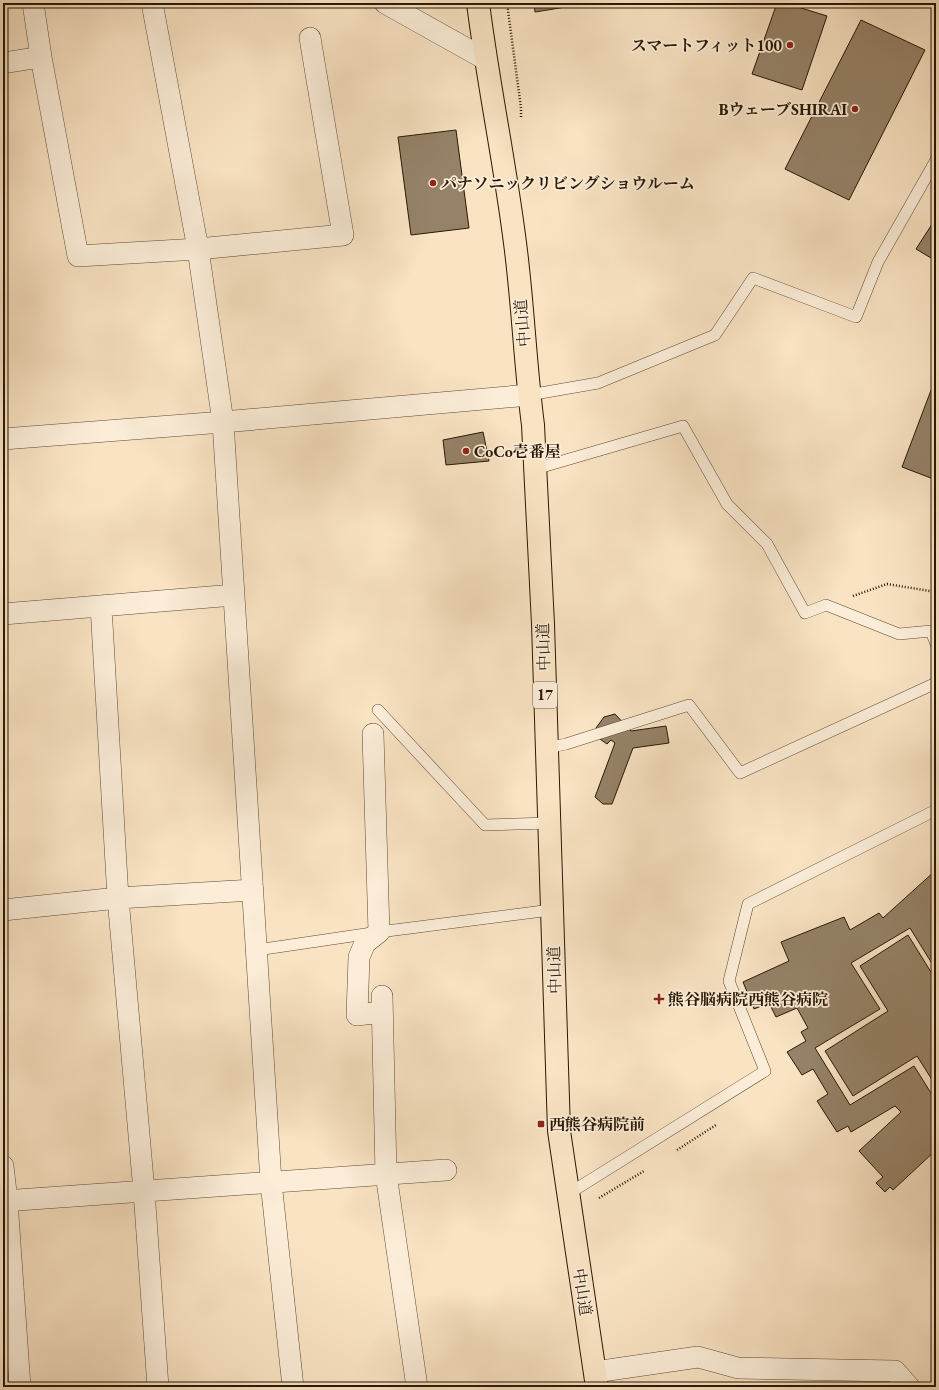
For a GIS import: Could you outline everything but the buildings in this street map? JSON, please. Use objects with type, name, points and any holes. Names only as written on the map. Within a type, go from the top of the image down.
[{"type":"highway","name":"中山道","points":[[478,3],[485,59],[501,146],[516,245],[533,425],[543,624],[559,1131],[596,1379]]},
{"type":"street","points":[[32,3],[40,57],[78,256],[198,249],[343,235],[310,38]]},
{"type":"street","points":[[152,3],[198,249],[223,422],[271,1182],[293,1387]]},
{"type":"street","points":[[385,3],[485,59]]},
{"type":"street","points":[[3,63],[40,57]]},
{"type":"street","points":[[3,439],[223,422],[529,395]]},
{"type":"street","points":[[3,614],[234,595]]},
{"type":"street","points":[[100,606],[118,898],[144,1191],[158,1387]]},
{"type":"street","points":[[373,734],[379,932],[365,943],[359,957],[357,1015],[382,1004],[386,1174],[417,1387]]},
{"type":"street","points":[[3,910],[118,898],[253,890]]},
{"type":"street","points":[[3,1166],[20,1387]]},
{"type":"street","points":[[5,1201],[446,1170]]},
{"type":"street","points":[[596,1379],[698,1358],[738,1368],[896,1371],[909,1387]]},
{"type":"lane","points":[[529,395],[598,383],[715,335],[753,278],[856,317],[878,262],[936,160]]},
{"type":"lane","points":[[535,469],[683,426],[727,504],[767,544],[805,613],[826,605],[899,634],[931,631],[936,644]]},
{"type":"lane","points":[[547,748],[566,744],[688,705],[740,773],[936,683]]},
{"type":"lane","points":[[378,710],[485,825],[549,823]]},
{"type":"lane","points":[[568,1194],[765,1071],[729,981],[748,904],[936,810]]},
{"type":"lane","points":[[256,950],[379,932],[551,910]]},
{"type":"path","points":[[826,605],[887,584],[936,592]]},
{"type":"path","points":[[677,1150],[716,1125]]},
{"type":"path","points":[[595,1200],[644,1170]]},
{"type":"place","name":"スマートフィット100","points":[[790,45]]},
{"type":"place","name":"BウェーブSHIRAI","points":[[855,109]]},
{"type":"place","name":"パナソニックリビングショウルーム","points":[[433,183]]},
{"type":"place","name":"CoCo壱番屋","points":[[466,451]]},
{"type":"place","name":"熊谷脳病院西熊谷病院","points":[[659,999]]},
{"type":"place","name":"西熊谷病院前","points":[[541,1124]]}]
